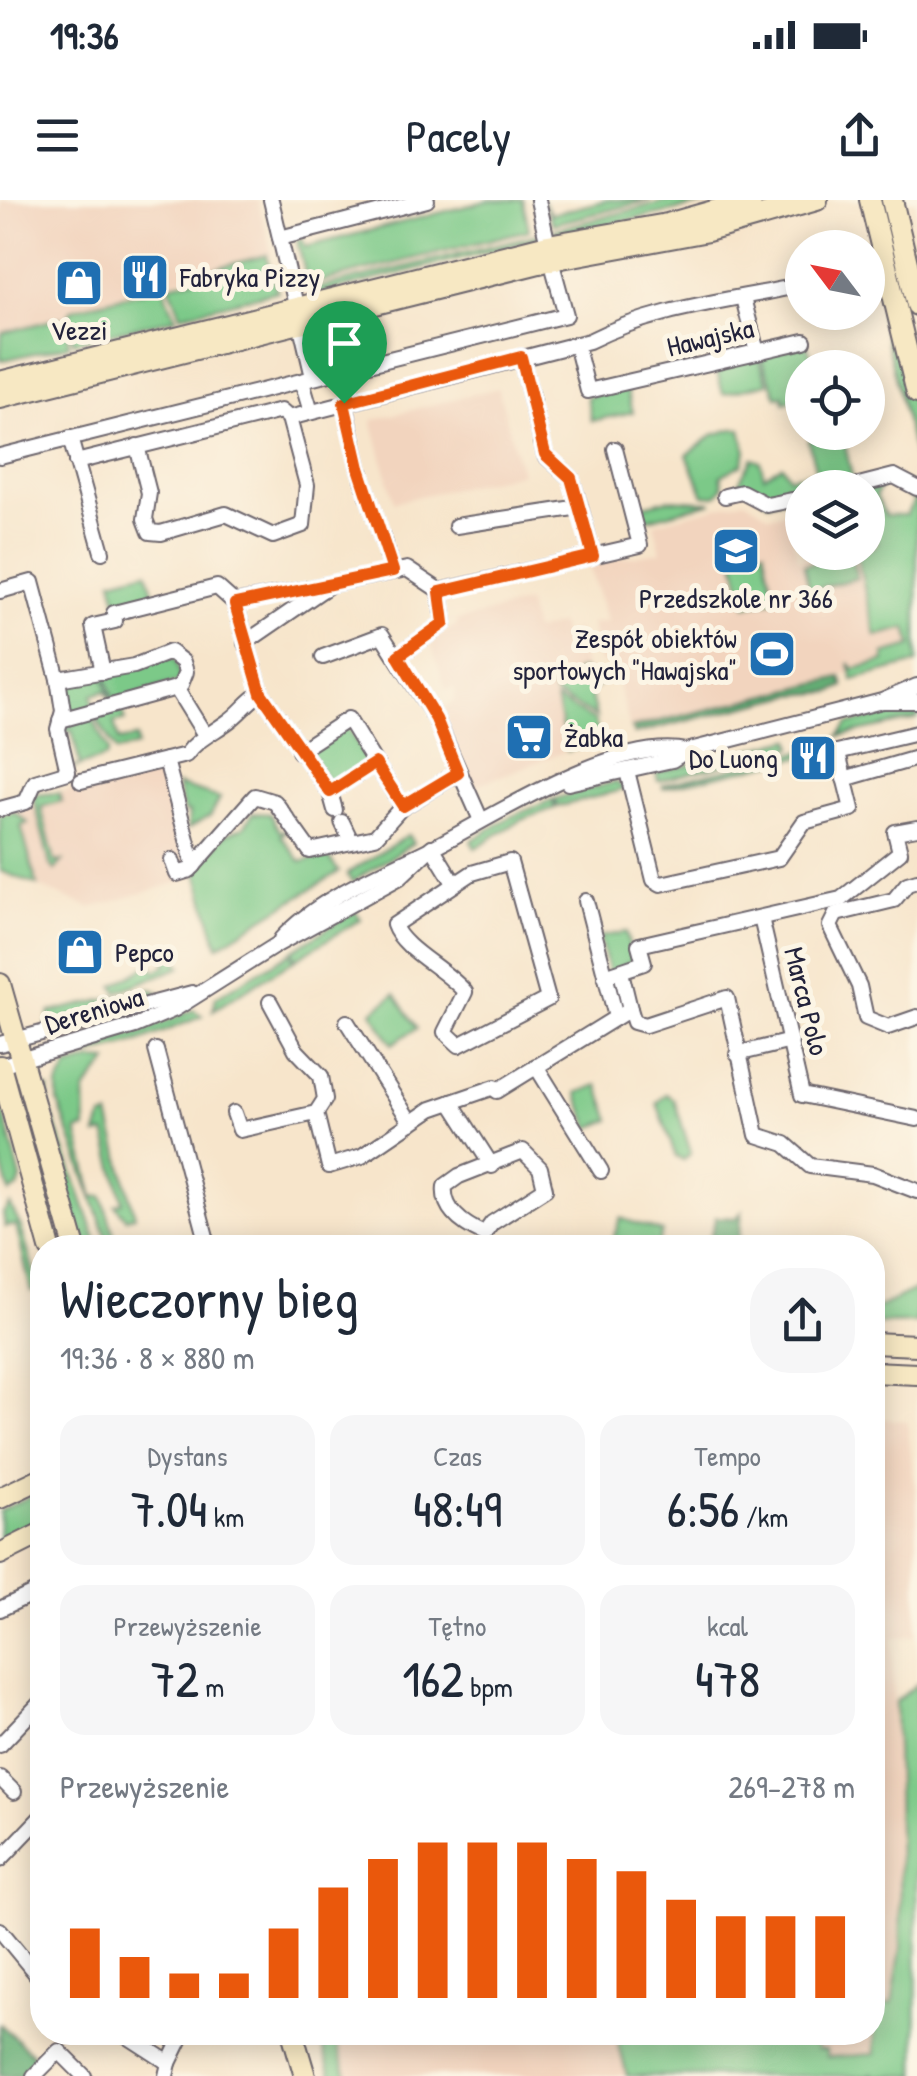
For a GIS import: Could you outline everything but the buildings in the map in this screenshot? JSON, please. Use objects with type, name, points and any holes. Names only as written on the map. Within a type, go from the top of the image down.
[{"type":"main road","points":[[0,398],[298,316],[752,200]]},
{"type":"main road","points":[[550,253],[683,237],[817,200]]},
{"type":"main road","points":[[870,200],[917,393]]},
{"type":"main road","points":[[892,200],[917,305]]},
{"type":"main road","points":[[0,382],[298,316]]},
{"type":"main road","points":[[0,984],[12,1047],[71,1235]]},
{"type":"main road","points":[[0,1066],[46,1235]]},
{"type":"main road","points":[[885,1344],[917,1346]]},
{"type":"main road","points":[[885,1373],[917,1374]]},
{"type":"main road","points":[[0,1498],[30,1484]]},
{"type":"main road","points":[[0,1554],[30,1539]]},
{"type":"main road","points":[[282,2045],[290,2076]]},
{"type":"main road","points":[[296,2045],[305,2076]]},
{"type":"street","points":[[271,200],[298,316],[310,412]]},
{"type":"street","points":[[280,238],[427,200]]},
{"type":"street","points":[[0,456],[566,315],[538,200]]},
{"type":"street","points":[[289,418],[576,344],[613,327],[717,299],[785,289]]},
{"type":"street","points":[[743,298],[757,352]]},
{"type":"street","name":"Hawajska","points":[[576,344],[588,392],[804,341]]},
{"type":"street","points":[[521,357],[545,454],[571,478],[593,556]]},
{"type":"street","points":[[344,403],[359,468],[393,571]]},
{"type":"street","points":[[76,462],[137,446],[280,411],[289,418],[306,485],[301,528],[272,536],[226,514],[161,533],[150,532],[145,519],[149,493],[137,446]]},
{"type":"street","points":[[70,438],[102,552]]},
{"type":"street","points":[[440,592],[640,545],[615,449]]},
{"type":"street","points":[[885,478],[894,476],[917,488]]},
{"type":"street","points":[[725,496],[742,492],[768,505],[785,502]]},
{"type":"street","points":[[456,526],[580,507]]},
{"type":"street","points":[[235,604],[313,584],[328,586],[407,569],[440,592],[444,623],[398,656]]},
{"type":"street","points":[[0,591],[32,582],[58,679],[68,772],[35,782],[27,791],[26,802],[0,809]]},
{"type":"street","points":[[245,643],[328,586]]},
{"type":"street","points":[[103,672],[94,626],[115,621],[117,612],[217,587],[235,604],[256,696],[305,760],[309,757],[330,792],[351,841]]},
{"type":"street","points":[[323,657],[382,635],[436,719],[480,818]]},
{"type":"street","points":[[58,679],[134,666],[170,652],[183,662],[186,672],[185,683],[176,688],[60,720]]},
{"type":"street","name":"Dereniowa","points":[[0,1066],[12,1047],[151,1020],[400,877],[432,848],[480,818],[584,770],[648,753],[686,751],[882,701],[917,686]]},
{"type":"street","points":[[176,688],[206,735]]},
{"type":"street","points":[[81,781],[186,755],[190,744],[235,717],[256,696]]},
{"type":"street","name":"Dereniowa","points":[[882,701],[917,701]]},
{"type":"street","points":[[299,751],[348,720],[403,806]]},
{"type":"street","points":[[627,772],[654,880],[661,884],[780,857],[804,822],[852,809],[838,754],[917,732]]},
{"type":"street","name":"Dereniowa","points":[[556,784],[627,772],[672,760],[686,751]]},
{"type":"street","points":[[844,778],[917,758]]},
{"type":"street","points":[[166,760],[194,866]]},
{"type":"street","points":[[330,792],[375,763]]},
{"type":"street","points":[[172,860],[176,874],[194,866],[254,796],[276,802],[306,850],[326,851],[375,837],[403,806],[458,773]]},
{"type":"street","points":[[613,974],[644,963],[640,944],[843,898],[900,852],[896,832],[917,828]]},
{"type":"street","points":[[432,848],[454,883]]},
{"type":"street","points":[[510,862],[548,998],[462,1044],[446,1032],[465,992],[440,965],[408,946],[394,925],[454,883],[510,862]]},
{"type":"street","points":[[917,881],[909,883],[894,900],[836,914],[830,926],[859,986],[866,1018],[888,1027],[917,1017]]},
{"type":"street","points":[[586,901],[623,1013],[634,1022],[645,1026],[727,998],[757,1135],[785,1144],[808,1165],[873,1174],[917,1191]]},
{"type":"street","name":"Marca Polo","points":[[762,922],[802,1095],[917,1119]]},
{"type":"street","points":[[234,1113],[240,1130],[316,1113],[325,1100],[323,1081],[296,1050],[270,1002]]},
{"type":"street","points":[[316,1113],[329,1166],[362,1156],[451,1102],[495,1087],[497,1091],[623,1013]]},
{"type":"street","points":[[347,1022],[411,1123]]},
{"type":"street","points":[[737,1054],[791,1041]]},
{"type":"street","points":[[156,1050],[206,1235]]},
{"type":"street","points":[[536,1066],[601,1171]]},
{"type":"street","points":[[451,1102],[492,1166]]},
{"type":"street","points":[[477,1235],[460,1221],[443,1190],[459,1176],[526,1152],[545,1184],[544,1189],[492,1223],[487,1235]]},
{"type":"street","points":[[0,1610],[30,1595]]},
{"type":"street","points":[[2,1740],[30,1713]]},
{"type":"street","points":[[0,1778],[14,1792]]},
{"type":"street","points":[[0,1860],[30,1829]]},
{"type":"street","points":[[0,1930],[30,1966]]},
{"type":"street","points":[[138,2045],[168,2069],[178,2045]]},
{"type":"street","points":[[34,2076],[59,2051],[84,2076]]},
{"type":"shaded area","points":[[0,200],[258,200],[272,254],[72,309],[68,316],[0,336]]},
{"type":"shaded area","points":[[498,388],[521,473],[394,502],[372,420]]},
{"type":"shaded area","points":[[745,500],[770,516],[785,512],[785,570],[885,570],[885,538],[917,530],[917,656],[630,728],[614,670],[598,660],[591,624],[607,622],[588,563],[661,552],[654,523]]},
{"type":"shaded area","points":[[527,603],[534,631],[560,624],[563,635],[577,629],[585,671],[577,680],[552,687],[567,751],[471,787],[444,724],[443,710],[455,701],[455,687],[446,690],[430,641],[457,625],[457,621]]},
{"type":"shaded area","points":[[154,765],[156,772],[165,769],[193,878],[91,908],[0,871],[15,812],[34,805],[33,795],[43,798]]},
{"type":"shaded area","points":[[885,1419],[907,1421],[917,1505],[917,1635],[892,1639],[901,1947],[885,2042]]},
{"type":"shaded area","points":[[338,2045],[885,2045],[881,2066],[871,2076],[347,2076]]},
{"type":"green space","points":[[490,200],[523,200],[529,230],[308,285],[297,240],[302,238],[305,247]]},
{"type":"green space","points":[[543,200],[551,214],[608,200],[651,200],[553,224]]},
{"type":"green space","points":[[671,200],[727,200],[560,234],[553,230]]},
{"type":"green space","points":[[539,234],[537,239],[315,295],[314,289]]},
{"type":"green space","points":[[267,255],[271,276],[214,270],[216,268]]},
{"type":"green space","points":[[205,276],[272,279],[278,291],[181,315],[169,285]]},
{"type":"green space","points":[[163,286],[176,318],[73,342],[68,316],[72,309]]},
{"type":"green space","points":[[885,308],[917,422],[917,468],[884,330]]},
{"type":"green space","points":[[65,320],[69,345],[0,361],[2,333]]},
{"type":"green space","points":[[807,345],[809,350],[785,350],[785,403],[783,396],[777,397],[760,354]]},
{"type":"green space","points":[[758,356],[768,383],[723,394],[715,364]]},
{"type":"green space","points":[[626,386],[633,412],[592,421],[587,397]]},
{"type":"green space","points":[[741,429],[746,451],[742,464],[721,476],[723,487],[716,496],[704,495],[687,455],[713,435]]},
{"type":"green space","points":[[811,450],[846,450],[850,470],[816,470]]},
{"type":"green space","points":[[752,458],[760,461],[764,476],[782,465],[785,498],[768,502],[739,482]]},
{"type":"green space","points":[[917,494],[917,663],[853,680],[849,663],[854,669],[885,661],[884,654],[912,646],[907,628],[876,636],[860,570],[885,570],[885,515],[906,515],[914,500],[906,495]]},
{"type":"green space","points":[[669,499],[712,502],[637,522],[633,508]]},
{"type":"green space","points":[[764,549],[775,599],[746,606],[734,557]]},
{"type":"green space","points":[[805,570],[855,570],[857,578],[810,590]]},
{"type":"green space","points":[[147,571],[155,599],[124,608],[118,605],[112,580]]},
{"type":"green space","points":[[166,655],[176,659],[181,681],[115,701],[105,675]]},
{"type":"green space","points":[[582,669],[599,685],[590,692],[596,717],[554,694],[552,686],[576,680],[575,672]]},
{"type":"green space","points":[[103,675],[112,702],[105,691],[92,695],[93,708],[75,713],[67,709],[63,684]]},
{"type":"green space","points":[[841,677],[844,686],[832,692],[792,695],[634,734],[632,728]]},
{"type":"green space","points":[[556,699],[595,721],[600,742],[567,751]]},
{"type":"green space","points":[[122,708],[125,720],[114,723],[119,741],[136,738],[137,746],[116,752],[95,716]]},
{"type":"green space","points":[[917,709],[917,719],[839,736],[848,724]]},
{"type":"green space","points":[[92,717],[108,751],[106,757],[71,769],[80,765],[72,731],[64,732],[66,726]]},
{"type":"green space","points":[[345,724],[369,762],[330,786],[306,748]]},
{"type":"green space","points":[[791,739],[793,747],[658,781],[656,773]]},
{"type":"green space","points":[[803,751],[804,756],[663,788],[663,785]]},
{"type":"green space","points":[[615,782],[626,789],[557,807],[554,799]]},
{"type":"green space","points":[[177,785],[220,798],[211,815],[188,829],[189,812],[184,812]]},
{"type":"green space","points":[[59,793],[62,801],[41,807],[55,862],[63,861],[55,870],[50,865],[33,795]]},
{"type":"green space","points":[[552,800],[555,808],[521,820],[475,848],[471,841],[510,817]]},
{"type":"green space","points":[[15,812],[28,823],[21,826],[37,885],[0,871],[0,815]]},
{"type":"green space","points":[[253,813],[270,814],[280,832],[287,829],[281,836],[301,862],[327,855],[339,872],[218,946],[196,869],[226,834],[244,827]]},
{"type":"green space","points":[[408,835],[413,843],[352,882],[347,874]]},
{"type":"green space","points":[[355,911],[361,919],[296,959],[292,951]]},
{"type":"green space","points":[[626,932],[631,952],[636,951],[638,958],[609,973],[599,937]]},
{"type":"green space","points":[[290,953],[294,960],[213,1010],[216,997]]},
{"type":"green space","points":[[163,956],[174,956],[181,967],[117,992],[114,986],[150,964],[155,971],[167,964]]},
{"type":"green space","points":[[151,989],[161,993],[47,1023],[50,1012]]},
{"type":"green space","points":[[395,994],[417,1028],[392,1044],[372,1012]]},
{"type":"green space","points":[[193,1010],[203,1016],[138,1042],[63,1062],[79,1048],[144,1031]]},
{"type":"green space","points":[[93,1060],[109,1061],[85,1091],[86,1129],[77,1131],[94,1197],[102,1196],[114,1235],[106,1235],[58,1102],[58,1086],[68,1067]]},
{"type":"green space","points":[[598,1085],[611,1120],[590,1128],[577,1093]]},
{"type":"green space","points":[[38,1088],[49,1089],[48,1103],[95,1235],[81,1235]]},
{"type":"green space","points":[[666,1094],[674,1099],[691,1153],[684,1160],[676,1157],[657,1103]]},
{"type":"green space","points":[[0,1097],[21,1179],[18,1188],[10,1193],[0,1159]]},
{"type":"green space","points":[[109,1116],[135,1216],[126,1218],[115,1205],[123,1202],[105,1133],[97,1135],[102,1118]]},
{"type":"green space","points":[[10,1205],[21,1227],[30,1258],[30,1287],[16,1225],[5,1227],[3,1213]]},
{"type":"green space","points":[[742,1212],[739,1235],[711,1235],[716,1217],[736,1218]]},
{"type":"green space","points":[[620,1218],[662,1232],[661,1235],[615,1235]]},
{"type":"green space","points":[[917,1289],[917,1323],[885,1324],[885,1304]]},
{"type":"green space","points":[[30,1496],[30,1525],[0,1541],[0,1511]]},
{"type":"green space","points":[[917,1684],[916,2076],[871,2076],[873,2072],[868,2076],[627,2076],[619,2045],[817,2045],[817,2049],[826,2050],[827,2057],[875,2054],[875,2045],[885,2045],[885,2005],[892,2004],[901,1947],[895,1702]]},
{"type":"green space","points":[[0,2024],[39,2060],[25,2076],[0,2076]]},
{"type":"green space","points":[[322,2045],[338,2045],[347,2076],[331,2076]]},
{"type":"place","name":"Fabryka Pizzy","points":[[145,277]]},
{"type":"place","name":"Vezzi","points":[[79,283]]},
{"type":"place","name":"Przedszkole nr 366","points":[[736,551]]},
{"type":"place","name":"Zespół obiektów sportowych \"Hawajska\"","points":[[772,654]]},
{"type":"place","name":"Żabka","points":[[529,737]]},
{"type":"place","name":"Do Luong","points":[[813,758]]},
{"type":"place","name":"Pepco","points":[[80,952]]},
{"type":"route","points":[[521,357],[545,454],[551,464],[571,478],[593,556],[440,592],[444,623],[398,656],[436,719],[458,773],[403,806],[375,763],[330,792],[261,693],[235,604],[313,584],[328,586],[393,571],[359,468],[344,403],[521,357]]}]
